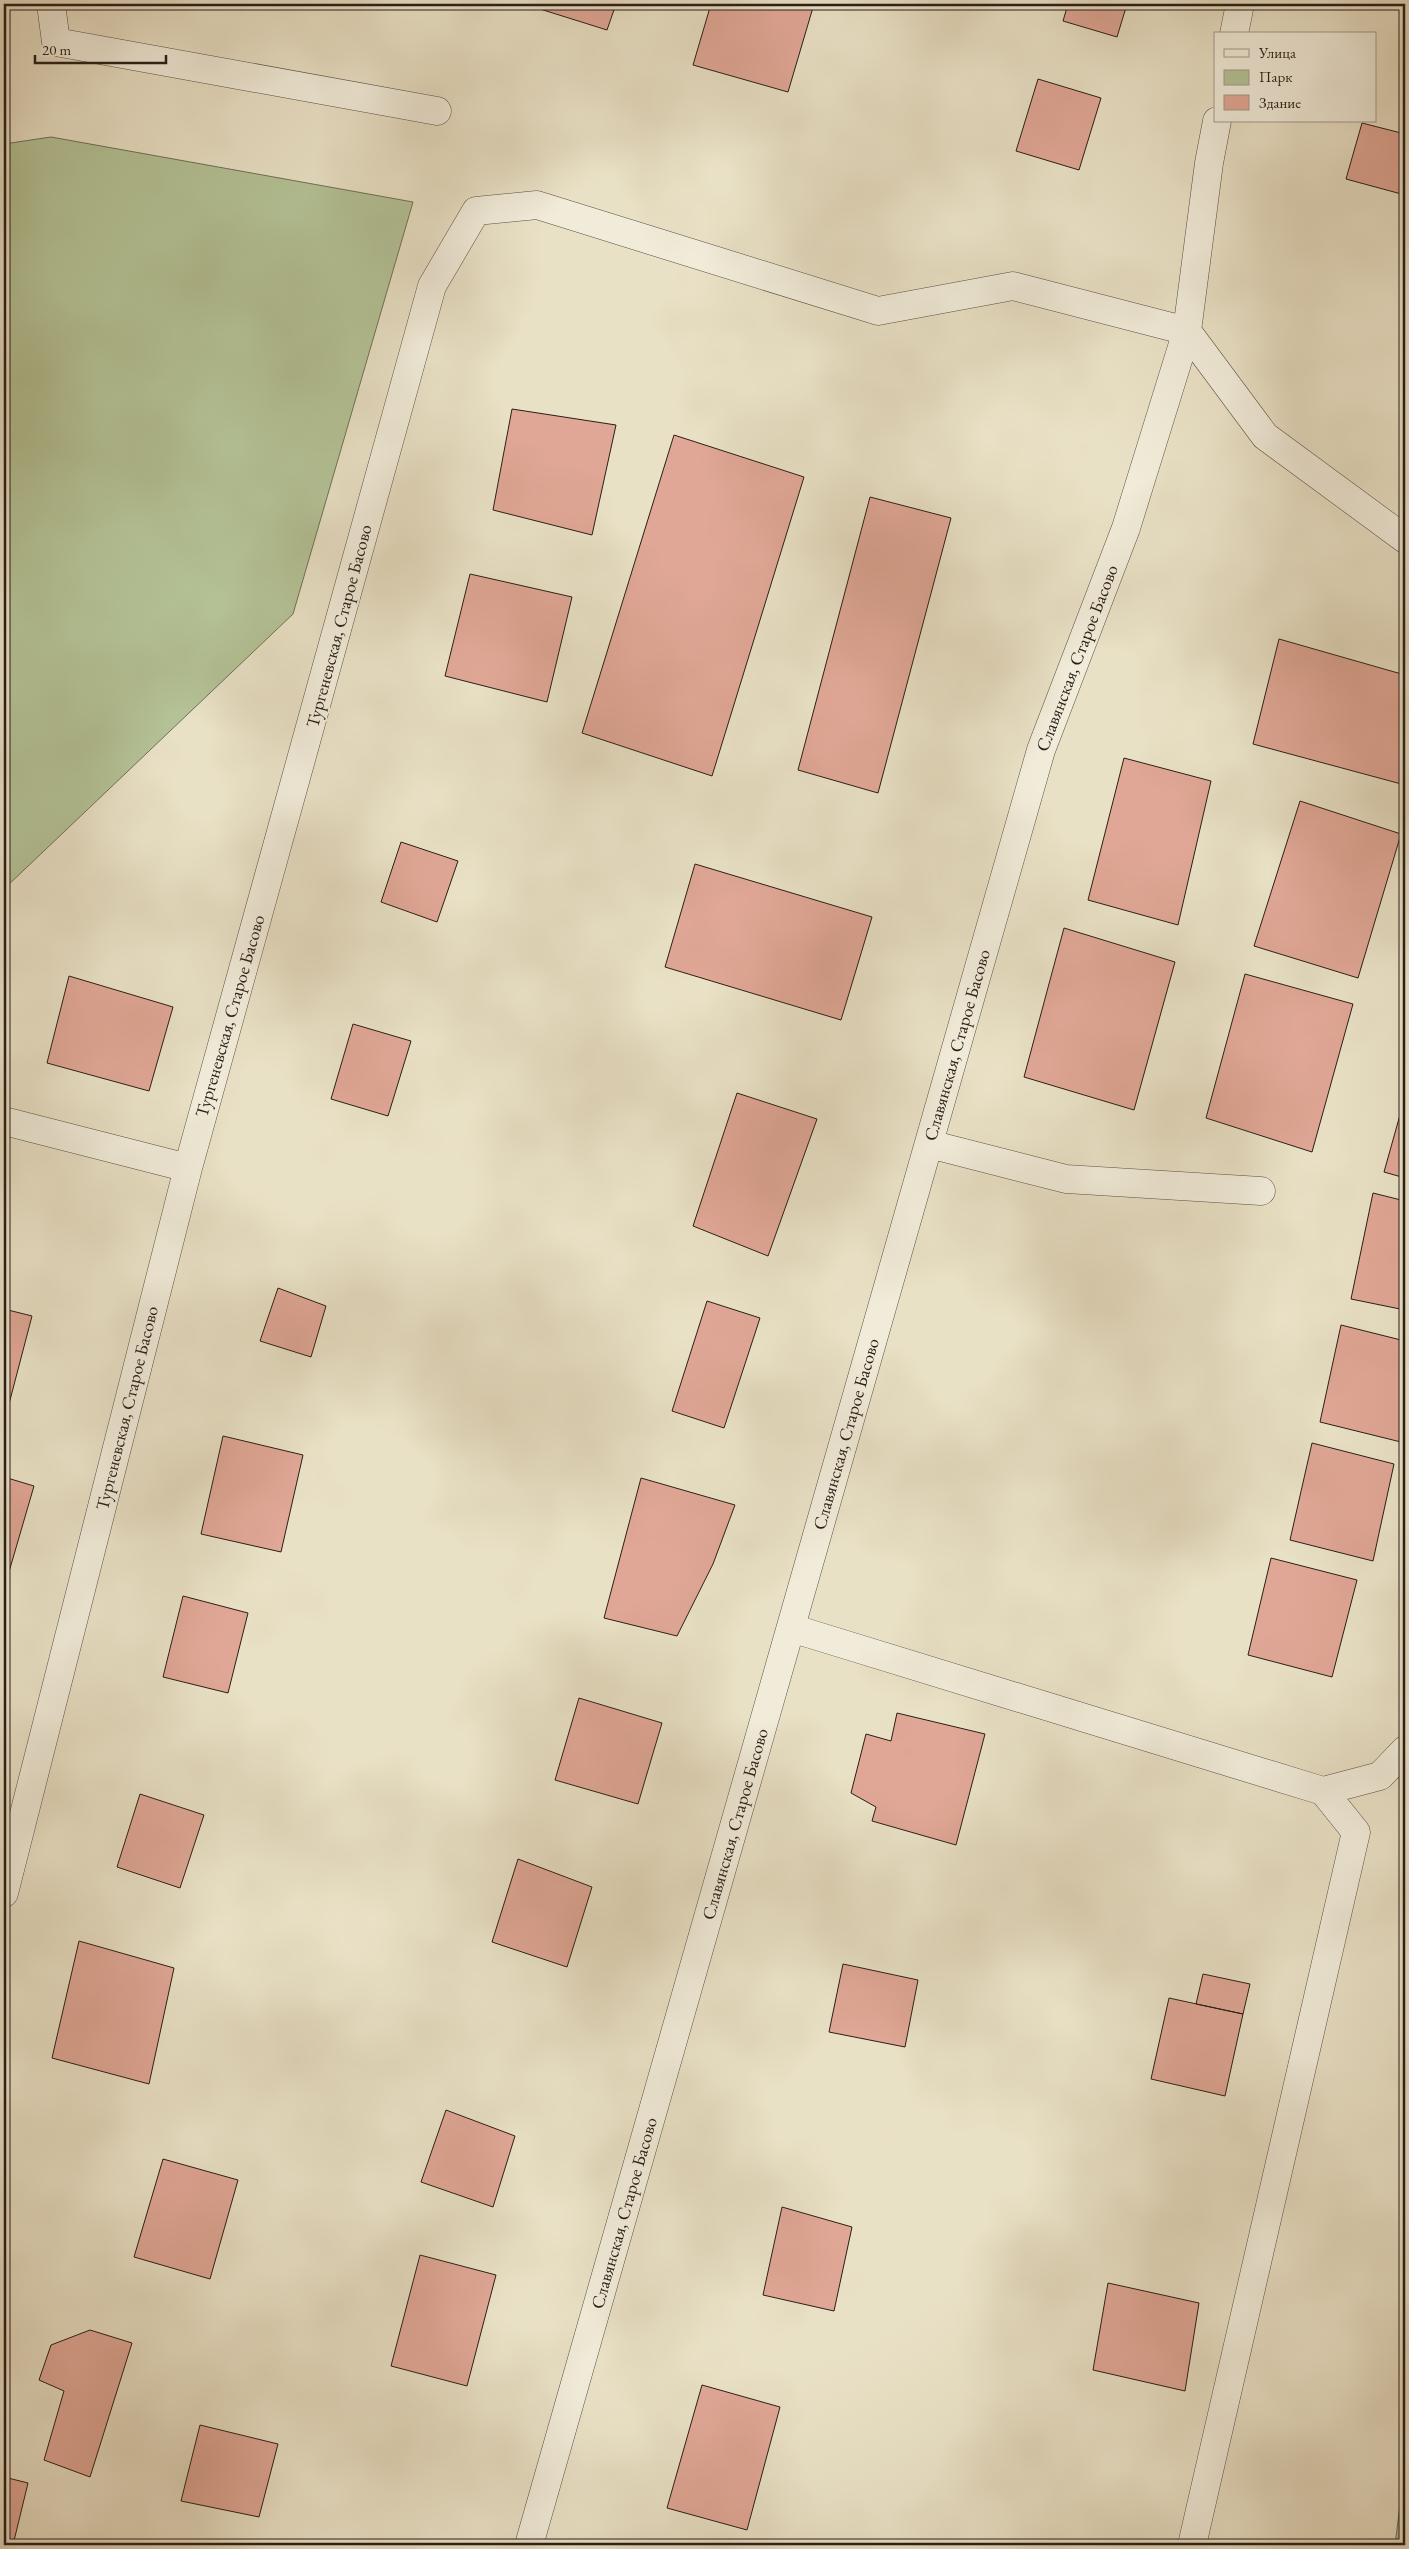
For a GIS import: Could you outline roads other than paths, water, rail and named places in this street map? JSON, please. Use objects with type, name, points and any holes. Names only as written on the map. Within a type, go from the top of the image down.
[{"type":"street","points":[[51,4],[56,42],[437,111]]},
{"type":"street","points":[[1234,32],[1240,4]]},
{"type":"street","name":"Славянская, Старое Басово","points":[[530,2545],[1041,750],[1126,528],[1187,331],[1209,164],[1217,122]]},
{"type":"street","name":"Тургеневская, Старое Басово","points":[[4,1893],[188,1168],[432,286],[476,211],[537,205],[878,311],[1013,286],[1187,331]]},
{"type":"street","points":[[1187,331],[1265,436],[1405,539]]},
{"type":"street","points":[[4,1121],[188,1168]]},
{"type":"street","points":[[929,1144],[1066,1179],[1261,1191]]},
{"type":"street","points":[[791,1628],[1323,1791],[1380,1776],[1405,1750]]},
{"type":"street","points":[[1192,2545],[1356,1832],[1323,1791]]}]
